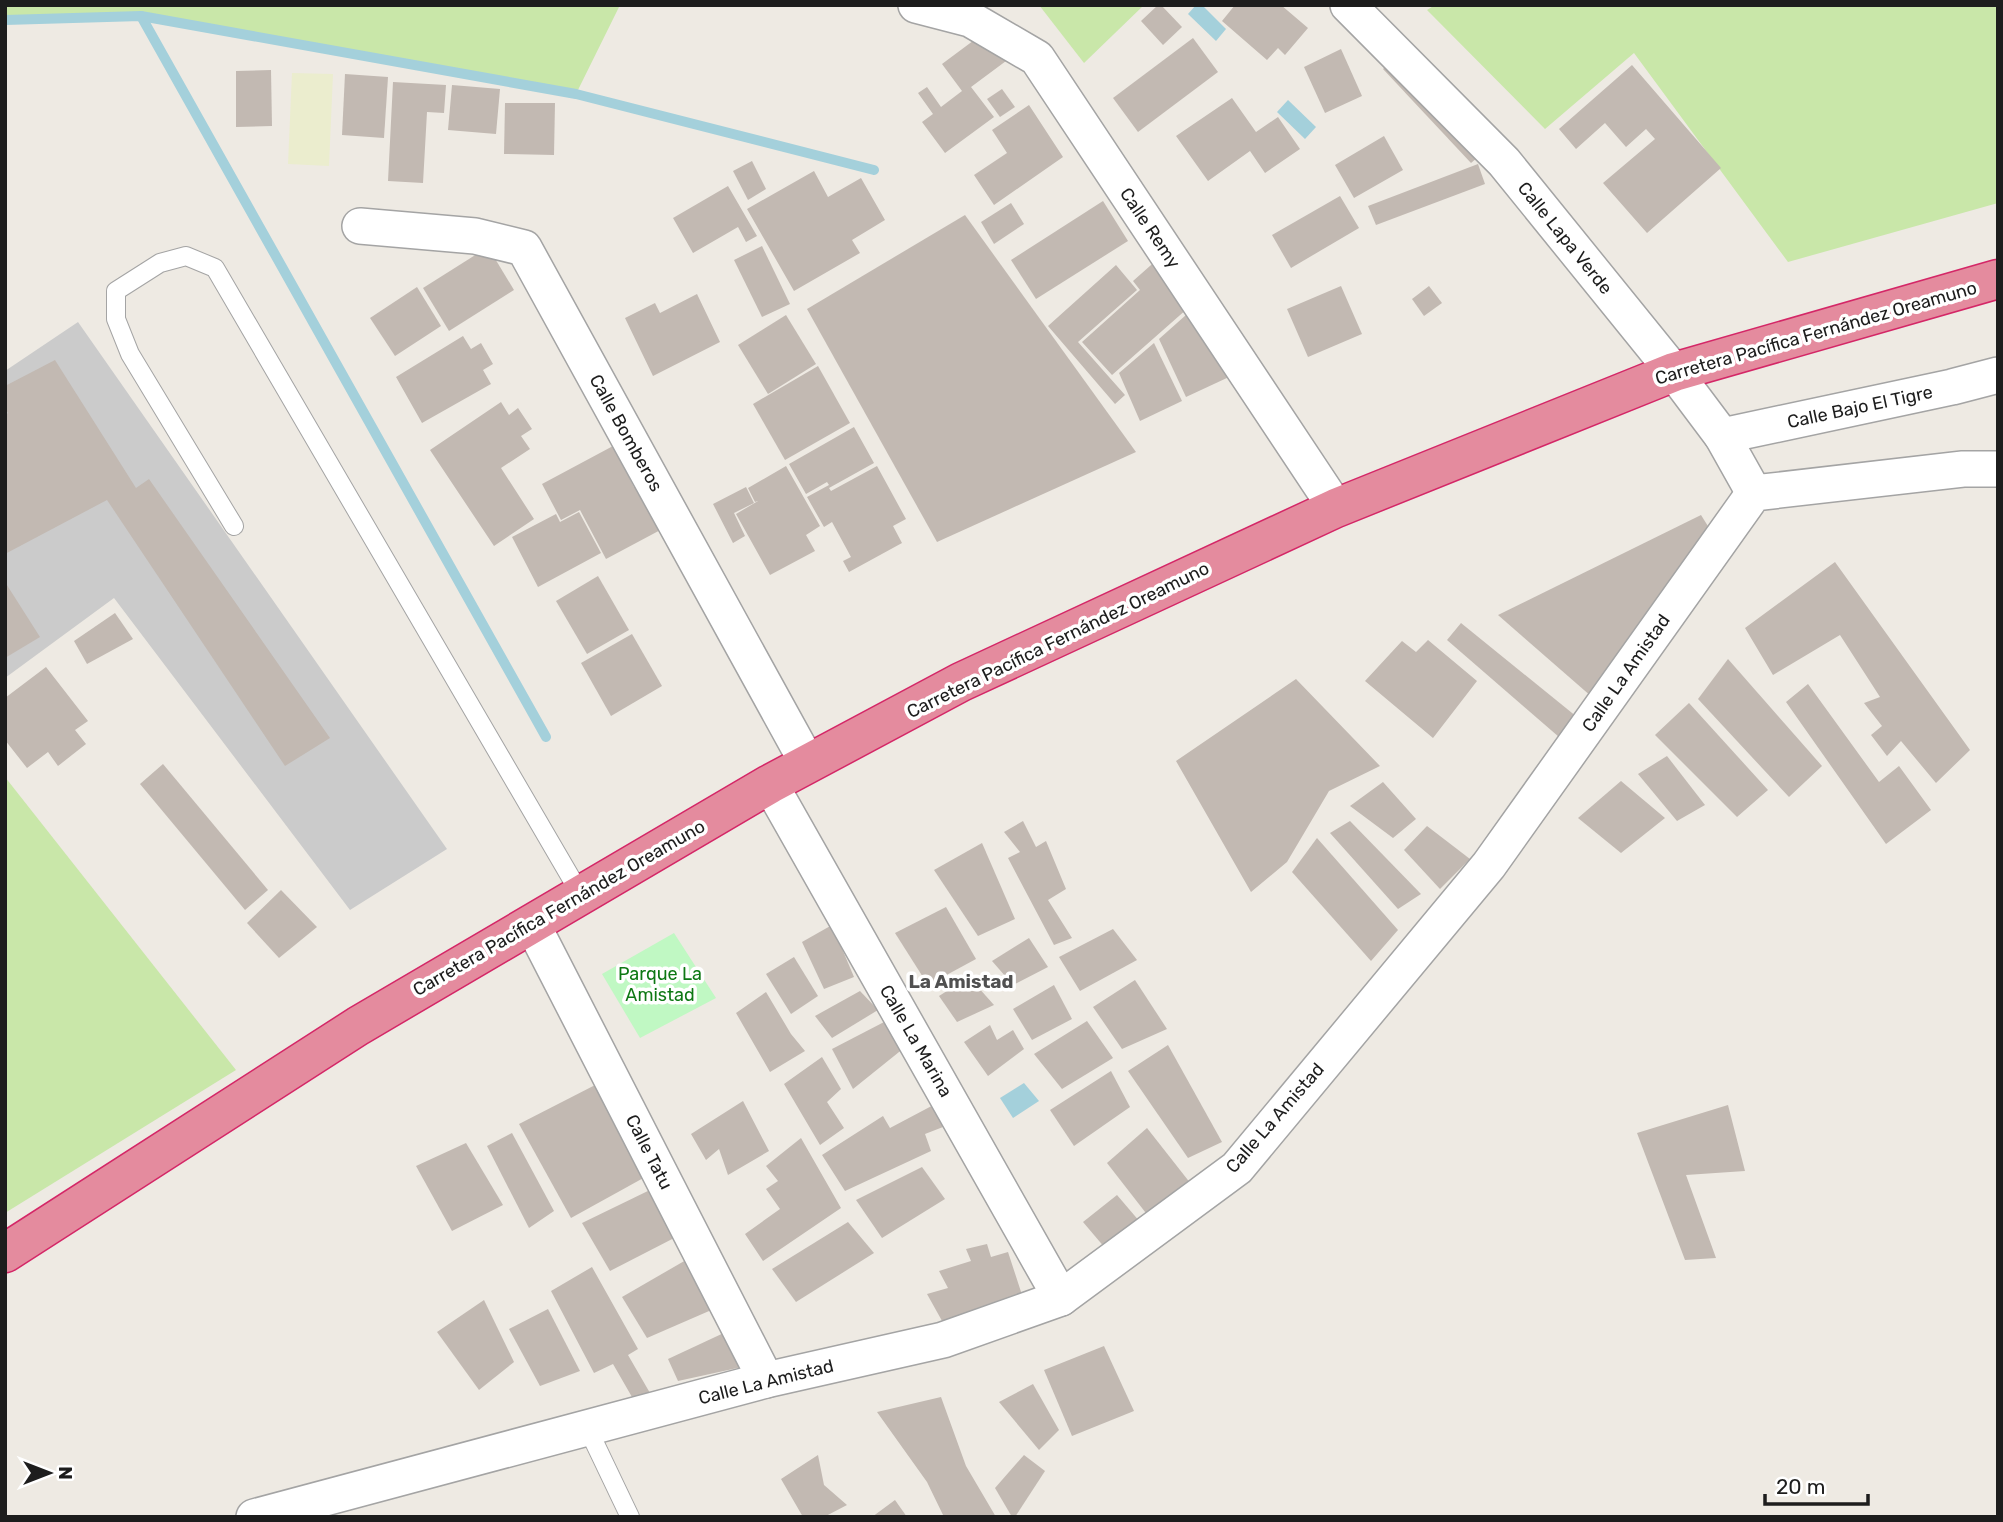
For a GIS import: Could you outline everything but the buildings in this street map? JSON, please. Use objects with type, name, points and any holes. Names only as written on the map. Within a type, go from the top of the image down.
[{"type":"highway","name":"Carretera Pacífica Fernández Oreamuno","points":[[5,1253],[358,1026],[770,785],[961,682],[1336,508],[1674,372],[1998,279]]},
{"type":"street","name":"Calle Remy","points":[[916,5],[970,19],[1037,58],[1336,508]]},
{"type":"street","name":"Calle Lapa Verde","points":[[1348,5],[1504,162],[1674,372],[1722,436],[1754,493]]},
{"type":"street","name":"Calle Bomberos","points":[[360,226],[475,236],[524,248],[808,764]]},
{"type":"street","name":"Calle Bajo El Tigre","points":[[1722,436],[1998,375]]},
{"type":"street","points":[[1754,493],[1964,470],[1998,469]]},
{"type":"street","name":"Calle La Amistad","points":[[254,1517],[766,1380],[943,1340],[1061,1298],[1237,1168],[1489,865],[1754,493]]},
{"type":"street","name":"Calle La Marina","points":[[770,785],[1061,1298]]},
{"type":"street","name":"Calle Tatu","points":[[532,924],[766,1380]]},
{"type":"lane","points":[[234,526],[130,354],[116,319],[116,291],[160,263],[186,257],[215,268],[581,895]]},
{"type":"lane","points":[[587,1427],[630,1517]]},
{"type":"shaded area","points":[[78,322],[447,849],[350,910],[114,598],[5,678],[5,371]]},
{"type":"green space","points":[[5,5],[620,5],[576,94],[141,16],[5,20]]},
{"type":"green space","points":[[1039,5],[1144,5],[1084,63]]},
{"type":"green space","points":[[1435,5],[1998,5],[1998,203],[1788,262],[1634,53],[1545,129],[1427,10]]},
{"type":"green space","points":[[292,73],[333,74],[329,166],[288,164]]},
{"type":"green space","points":[[5,777],[236,1070],[5,1213]]},
{"type":"green space","name":"Parque La Amistad","points":[[674,933],[716,998],[640,1038],[602,974]]},
{"type":"water","points":[[1196,5],[1202,5],[1226,29],[1216,41],[1188,14]]},
{"type":"water","points":[[1288,100],[1316,127],[1305,139],[1277,112]]},
{"type":"water","points":[[1024,1083],[1039,1101],[1013,1118],[1000,1098]]},
{"type":"waterway","points":[[141,16],[546,737]]},
{"type":"waterway","points":[[5,20],[141,16],[576,94],[874,170]]},
{"type":"district","name":"La Amistad","points":[[961,981]]}]
